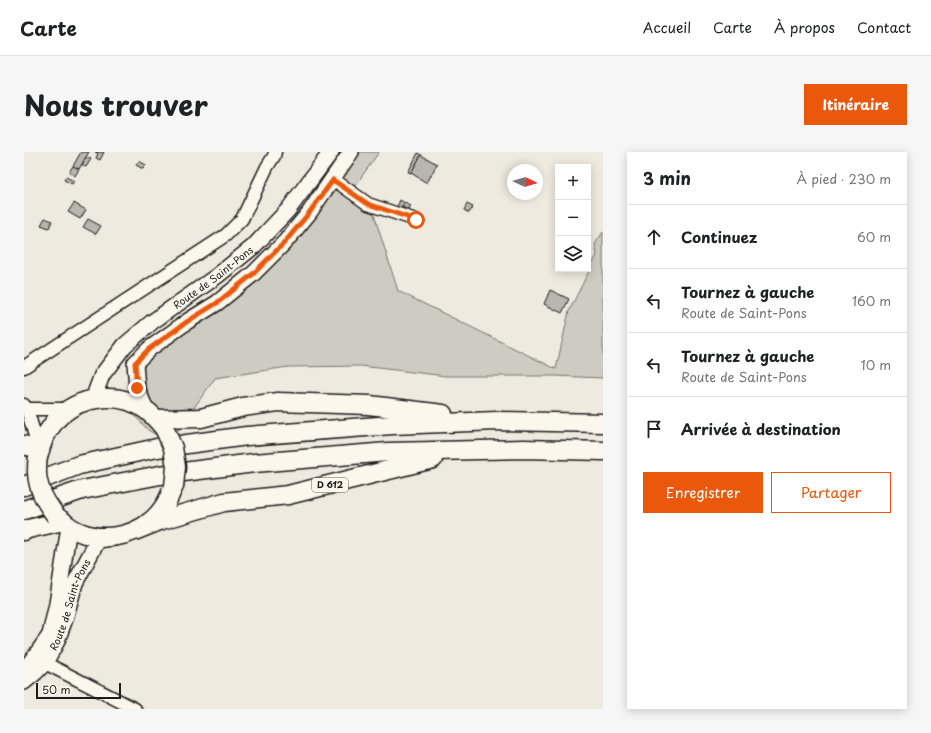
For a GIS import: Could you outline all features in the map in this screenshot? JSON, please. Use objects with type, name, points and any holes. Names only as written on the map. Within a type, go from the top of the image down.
[{"type":"highway","points":[[98,398],[114,398],[131,402],[156,420],[173,448],[176,467],[174,486],[166,504],[154,519],[138,530],[119,536],[102,538],[85,534],[63,522],[46,503],[40,488],[37,473],[36,448],[53,423],[68,409],[82,402],[98,398]]},
{"type":"highway","points":[[156,420],[201,418],[243,407],[278,402],[369,405],[497,421]]},
{"type":"highway","points":[[24,486],[79,465],[157,448],[247,436],[392,425],[497,421],[603,423]]},
{"type":"highway","points":[[24,510],[82,490],[160,475],[254,463],[388,452],[524,449]]},
{"type":"highway","name":"D 612","points":[[138,530],[162,520],[224,502],[288,495],[445,456],[524,449],[603,451]]},
{"type":"highway","points":[[24,530],[63,522]]},
{"type":"main road","name":"Route de Saint-Pons","points":[[98,398],[96,392],[102,375],[125,344],[152,322],[217,276],[253,247],[288,210],[331,152]]},
{"type":"main road","name":"Route de Saint-Pons","points":[[156,420],[137,388],[135,363],[149,349],[188,321],[217,303],[253,274],[285,242],[309,213],[351,152]]},
{"type":"main road","name":"Route de Saint-Pons","points":[[24,682],[36,672],[50,635],[57,604],[63,522]]},
{"type":"main road","name":"Route de Saint-Pons","points":[[24,668],[42,657],[56,643],[65,619],[75,583],[98,540],[119,536]]},
{"type":"street","points":[[24,367],[226,235],[242,220],[275,152]]},
{"type":"street","points":[[333,180],[368,204],[416,220]]},
{"type":"street","points":[[36,448],[35,436],[26,407],[68,409]]},
{"type":"street","points":[[42,657],[134,709]]},
{"type":"shaded area","points":[[355,152],[379,152],[350,193],[371,205],[398,291],[556,369],[569,311],[588,272],[591,272],[591,267],[597,255],[595,244],[603,232],[603,378],[555,376],[446,376],[361,366],[288,367],[215,378],[172,439],[156,435],[148,430],[132,413],[128,401],[130,384],[141,364],[223,302]]},
{"type":"building","points":[[81,152],[89,152],[79,169],[73,166]]},
{"type":"building","points":[[95,152],[104,152],[100,160],[96,158],[98,153]]},
{"type":"building","points":[[418,153],[421,155],[411,173],[408,172]]},
{"type":"building","points":[[421,155],[437,164],[427,183],[411,173]]},
{"type":"building","points":[[86,157],[91,159],[86,167],[82,165]]},
{"type":"building","points":[[139,161],[146,165],[143,169],[136,165]]},
{"type":"building","points":[[73,166],[79,169],[75,176],[69,172]]},
{"type":"building","points":[[66,177],[74,181],[72,184],[64,180]]},
{"type":"building","points":[[400,200],[405,203],[400,212],[396,209]]},
{"type":"building","points":[[74,203],[86,210],[80,219],[68,212]]},
{"type":"building","points":[[405,203],[411,206],[409,210],[402,207]]},
{"type":"building","points":[[467,204],[473,207],[469,213],[464,210]]},
{"type":"building","points":[[45,218],[52,221],[49,228],[41,225]]},
{"type":"building","points":[[88,219],[101,226],[96,234],[83,227]]},
{"type":"building","points":[[550,290],[569,299],[562,313],[544,304]]},
{"type":"route","points":[[137,388],[135,363],[149,349],[188,321],[217,303],[253,274],[285,242],[309,213],[333,180],[368,204],[416,220]]}]
